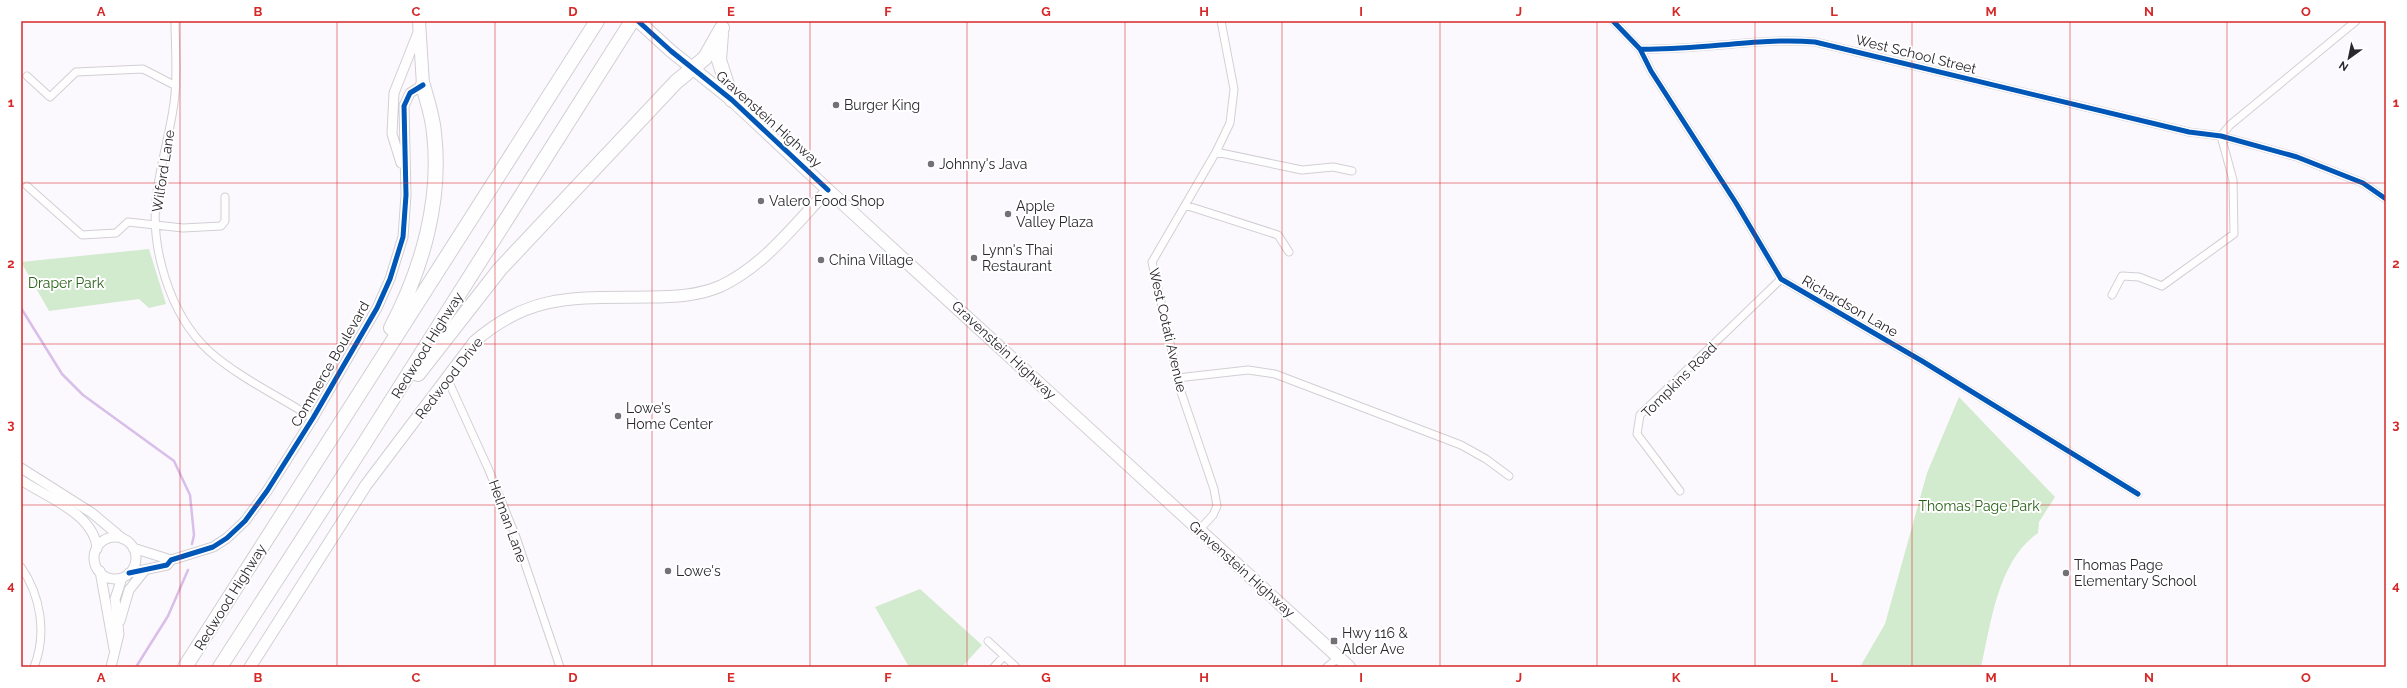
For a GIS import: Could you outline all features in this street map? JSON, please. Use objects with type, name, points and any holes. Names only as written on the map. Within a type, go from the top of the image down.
[{"type":"highway","name":"Redwood Highway","points":[[220,667],[364,444],[632,21]]},
{"type":"highway","name":"Redwood Highway","points":[[185,667],[595,24]]},
{"type":"highway","points":[[364,444],[500,269],[676,82],[705,58],[723,25]]},
{"type":"highway","points":[[723,25],[719,60],[732,100]]},
{"type":"highway","points":[[342,419],[404,302],[414,280],[426,237],[436,175],[434,133],[423,86]]},
{"type":"main road","name":"Gravenstein Highway","points":[[638,21],[692,68],[732,100],[828,190],[1349,667]]},
{"type":"main road","points":[[420,25],[423,86]]},
{"type":"main road","name":"Redwood Drive","points":[[250,667],[366,485],[474,342],[504,319],[522,309],[580,298],[685,296],[720,286],[751,269],[768,254],[828,190]]},
{"type":"street","name":"Wilford Lane","points":[[175,21],[176,86],[171,124],[156,193],[155,224],[165,280],[182,317],[203,345],[220,360],[314,418]]},
{"type":"street","name":"West Cotati Avenue","points":[[1199,530],[1213,514],[1217,506],[1214,489],[1177,378],[1152,262],[1216,152],[1230,123],[1234,104],[1234,89],[1221,21]]},
{"type":"street","points":[[1613,21],[1640,49]]},
{"type":"street","points":[[2112,295],[2122,276],[2138,277],[2162,286],[2234,234],[2233,180],[2221,136],[2230,125],[2356,21]]},
{"type":"street","name":"Commerce Boulevard","points":[[404,173],[392,134],[394,93],[420,25]]},
{"type":"street","name":"West School Street","points":[[1640,49],[1696,48],[1766,40],[1815,42],[2189,132],[2221,136],[2319,166],[2363,183],[2386,199]]},
{"type":"street","name":"Richardson Lane","points":[[1640,49],[1650,71],[1736,203],[1781,279],[1922,361],[2138,494]]},
{"type":"street","points":[[27,76],[50,97],[76,72],[143,69],[176,86]]},
{"type":"street","name":"Commerce Boulevard","points":[[21,468],[92,513],[133,548],[171,560],[196,554],[227,538],[245,522],[314,418],[377,308],[390,279],[403,237],[406,195],[404,173],[404,106],[410,93],[423,86]]},
{"type":"street","points":[[1216,152],[1302,170],[1333,167],[1352,171]]},
{"type":"street","points":[[27,186],[82,235],[116,233],[128,222],[183,228],[221,226],[225,221],[225,197]]},
{"type":"street","points":[[1185,205],[1278,235],[1289,252]]},
{"type":"street","name":"Tompkins Road","points":[[1680,491],[1636,434],[1640,415],[1781,279]]},
{"type":"street","points":[[1177,378],[1248,370],[1275,374],[1461,445],[1486,459],[1509,476]]},
{"type":"street","name":"Helman Lane","points":[[447,378],[488,468],[513,530],[560,667]]},
{"type":"street","points":[[21,480],[84,520],[94,535],[97,549],[95,558],[100,571],[114,650]]},
{"type":"street","points":[[97,549],[109,538],[118,537],[124,540]]},
{"type":"street","points":[[111,667],[119,634],[115,599],[126,576],[136,562],[133,548]]},
{"type":"street","name":"Commerce Boulevard","points":[[100,571],[108,578],[126,576],[167,564],[171,560]]},
{"type":"street","points":[[21,567],[31,586],[41,618],[41,635],[34,667]]},
{"type":"street","points":[[118,624],[129,590],[145,570]]},
{"type":"street","points":[[988,641],[1016,667]]},
{"type":"street","points":[[994,667],[1004,656]]},
{"type":"street","points":[[1327,667],[1339,657]]},
{"type":"green space","name":"Draper Park","points":[[149,249],[166,304],[149,308],[139,299],[49,311],[21,262]]},
{"type":"green space","name":"Thomas Page Park","points":[[1959,397],[2055,497],[2039,522],[2038,533],[2024,545],[2014,559],[2005,576],[1993,612],[1981,667],[1860,667],[1885,624],[1927,473]]},
{"type":"green space","points":[[920,589],[982,645],[962,667],[909,667],[875,607]]},
{"type":"waterway","points":[[21,308],[62,374],[83,395],[174,461],[190,495],[194,535],[192,544]]},
{"type":"waterway","points":[[136,667],[168,616],[188,570]]},
{"type":"cycle path","points":[[638,21],[671,51],[732,100],[828,190]]},
{"type":"cycle path","points":[[1613,21],[1640,49],[1684,48],[1771,41],[1815,42],[2189,132],[2221,136],[2297,157],[2363,183],[2386,199]]},
{"type":"cycle path","points":[[1640,49],[1651,71],[1736,203],[1781,279],[1922,361],[2138,494]]},
{"type":"cycle path","points":[[129,573],[167,565],[171,560],[213,547],[227,538],[245,521],[267,491],[313,418],[377,308],[390,279],[403,237],[406,195],[404,106],[410,93],[423,85]]},
{"type":"place","name":"Burger King","points":[[836,105]]},
{"type":"place","name":"Johnny's Java","points":[[931,164]]},
{"type":"place","name":"Valero Food Shop","points":[[761,201]]},
{"type":"place","name":"Apple Valley Plaza","points":[[1008,214]]},
{"type":"place","name":"Lynn's Thai Restaurant","points":[[974,258]]},
{"type":"place","name":"China Village","points":[[821,260]]},
{"type":"place","name":"Lowe's Home Center","points":[[618,416]]},
{"type":"place","name":"Lowe's","points":[[668,571]]},
{"type":"place","name":"Thomas Page Elementary School","points":[[2066,573]]},
{"type":"place","name":"Hwy 116 & Alder Ave","points":[[1334,641]]}]
